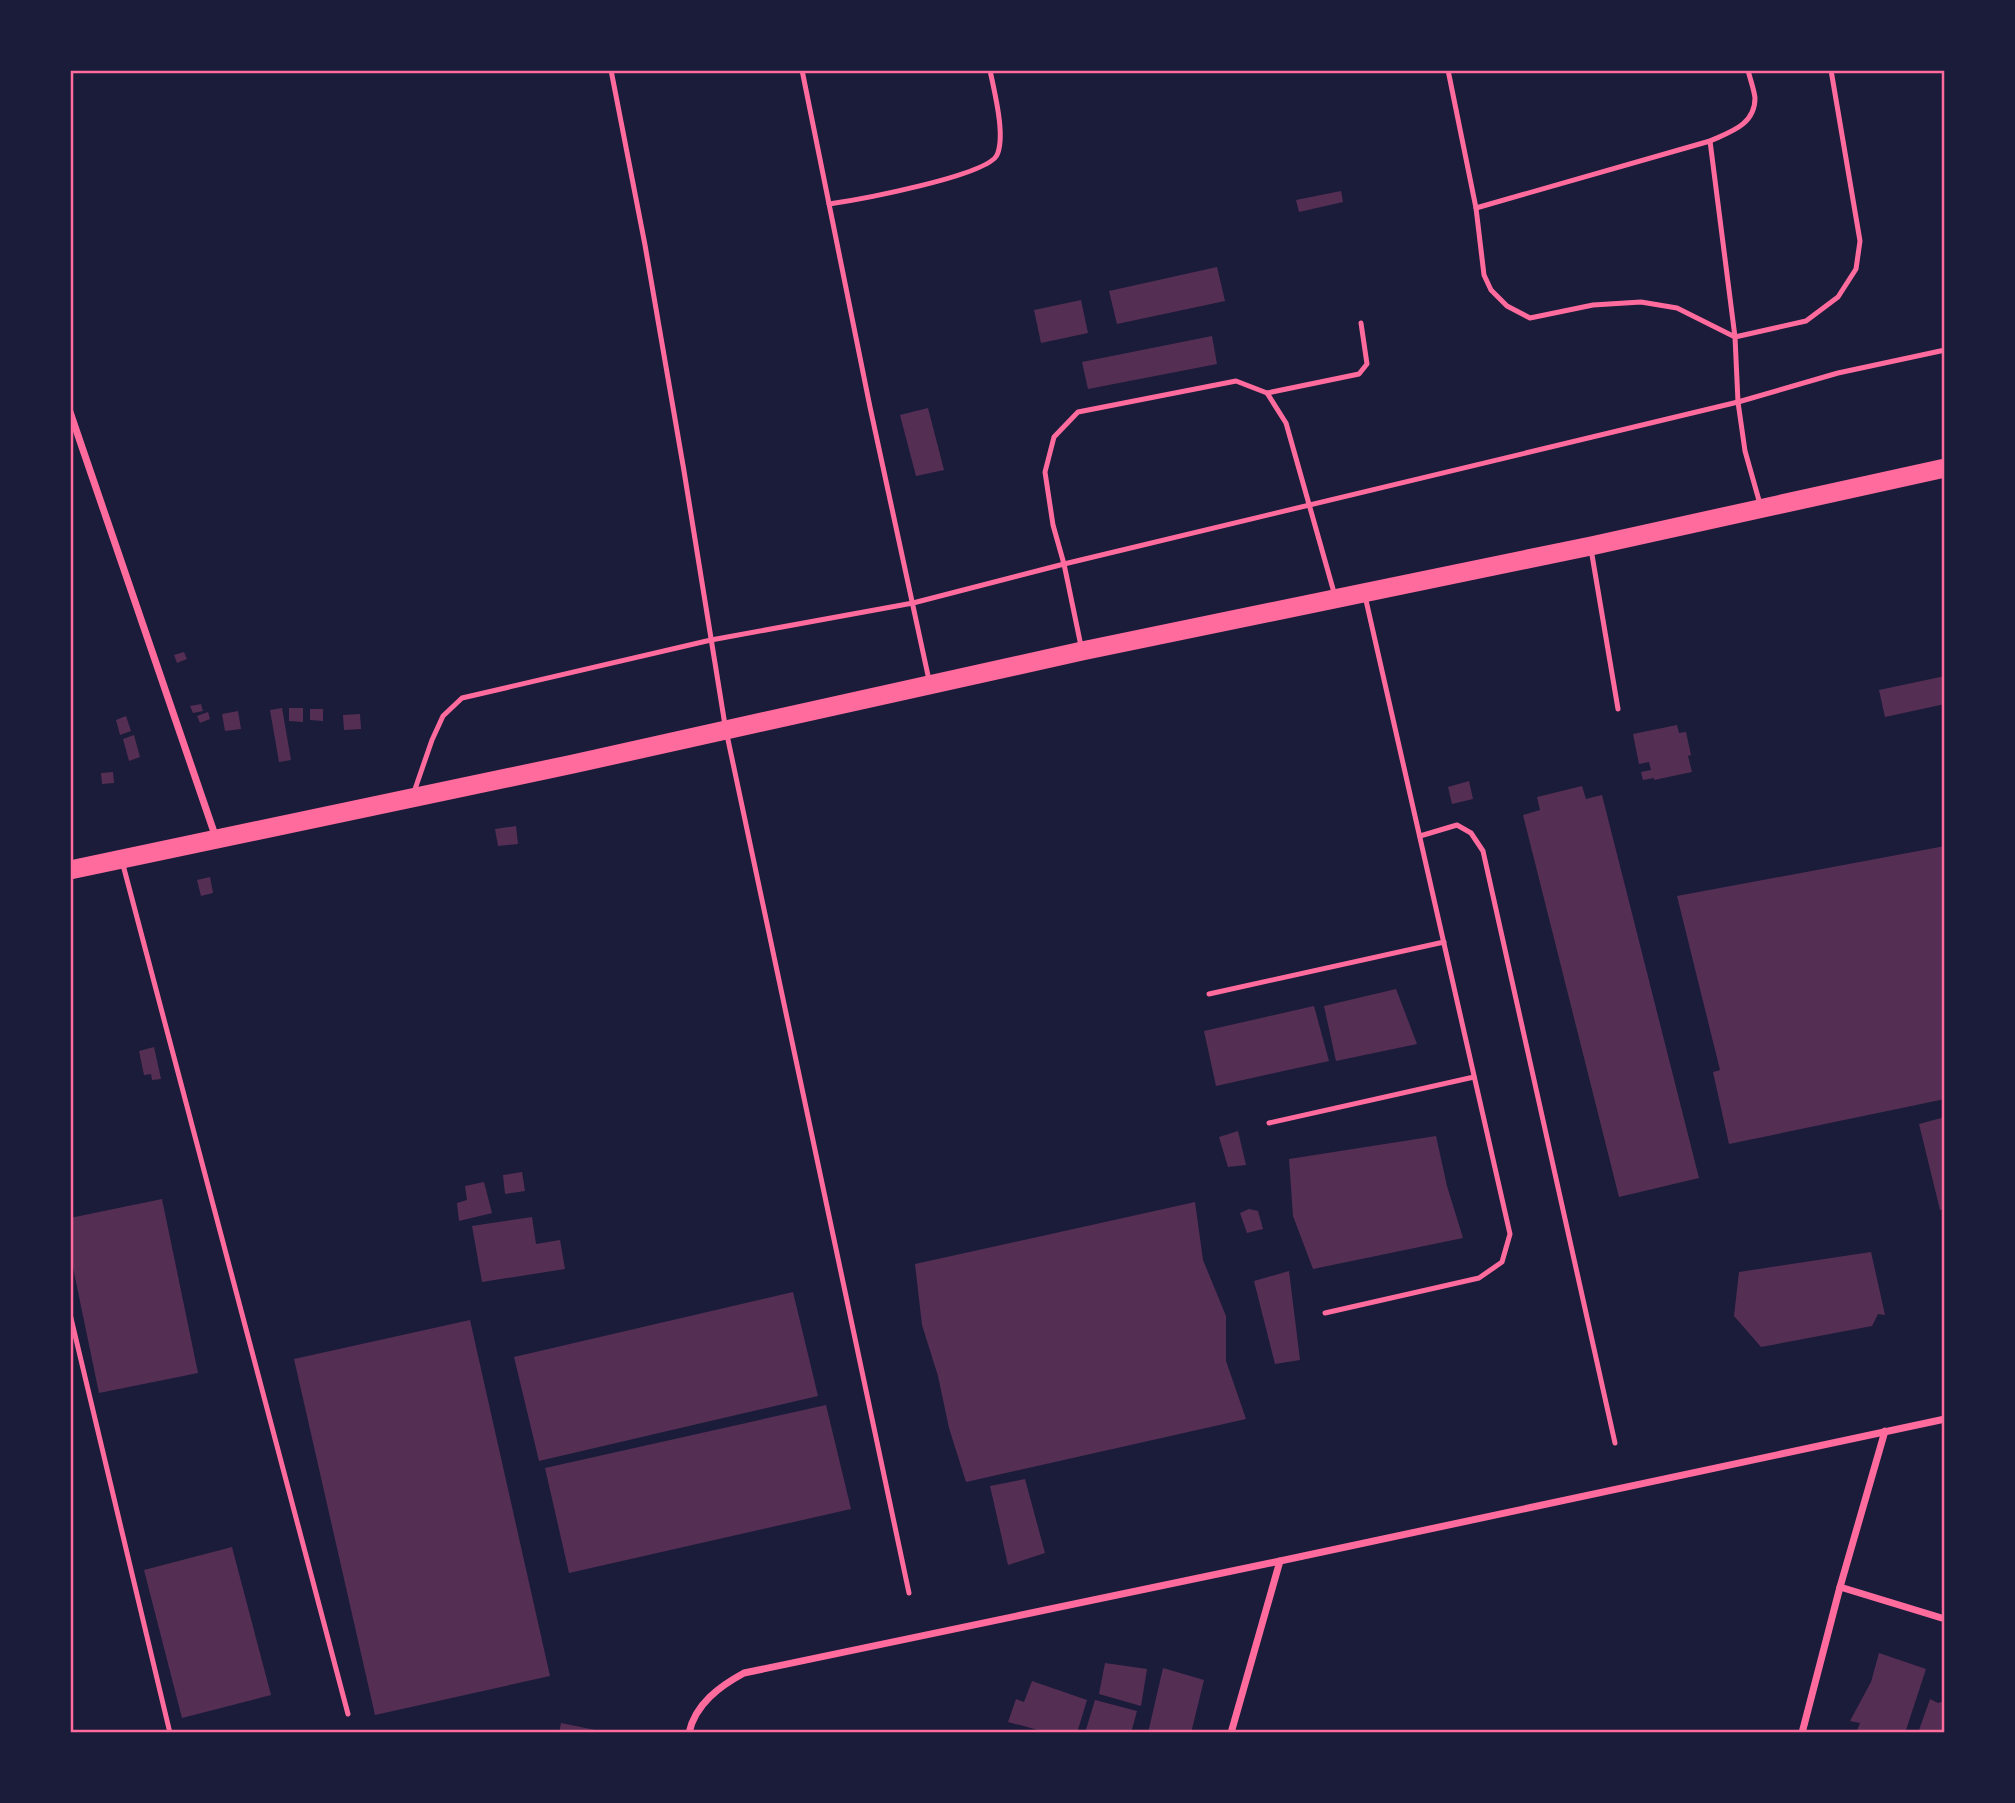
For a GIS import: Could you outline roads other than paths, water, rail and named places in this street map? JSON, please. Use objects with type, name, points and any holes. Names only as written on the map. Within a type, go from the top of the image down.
[{"type":"highway","points":[[70,870],[726,730],[1082,650],[1591,546],[1945,468]]},
{"type":"street","points":[[70,412],[216,838]]},
{"type":"street","points":[[689,1733],[692,1722],[708,1699],[725,1684],[744,1673],[1945,1419]]},
{"type":"street","points":[[1802,1733],[1885,1431]]},
{"type":"street","points":[[1231,1733],[1280,1561]]},
{"type":"street","points":[[1840,1587],[1945,1619]]},
{"type":"lane","points":[[611,70],[645,245],[726,730],[909,1593]]},
{"type":"lane","points":[[802,70],[870,407],[930,683]]},
{"type":"lane","points":[[830,204],[864,199],[933,182],[985,166],[996,157],[1001,141],[990,70]]},
{"type":"lane","points":[[1448,70],[1476,208],[1484,275],[1491,290],[1507,306],[1530,318],[1593,305],[1641,302],[1677,308],[1735,337],[1806,321],[1838,297],[1856,268],[1860,242],[1831,70]]},
{"type":"lane","points":[[1476,208],[1710,141],[1740,128],[1750,118],[1755,98],[1748,70]]},
{"type":"lane","points":[[1710,141],[1735,337],[1738,402],[1745,451],[1760,507]]},
{"type":"lane","points":[[1082,650],[1053,525],[1045,472],[1054,437],[1078,412],[1236,382],[1267,393],[1359,374],[1367,364],[1361,323]]},
{"type":"lane","points":[[412,798],[443,716],[463,698],[711,640],[913,603],[1064,564],[1738,402],[1838,373],[1945,350]]},
{"type":"lane","points":[[1267,393],[1286,423],[1336,599]]},
{"type":"lane","points":[[1591,546],[1618,709]]},
{"type":"lane","points":[[1325,1313],[1479,1278],[1502,1262],[1510,1234],[1365,593]]},
{"type":"lane","points":[[1420,836],[1457,825],[1471,833],[1483,851],[1615,1443]]},
{"type":"lane","points":[[122,859],[348,1714]]},
{"type":"lane","points":[[1209,994],[1444,942]]},
{"type":"lane","points":[[1269,1123],[1474,1077]]},
{"type":"lane","points":[[70,1314],[170,1733]]}]
